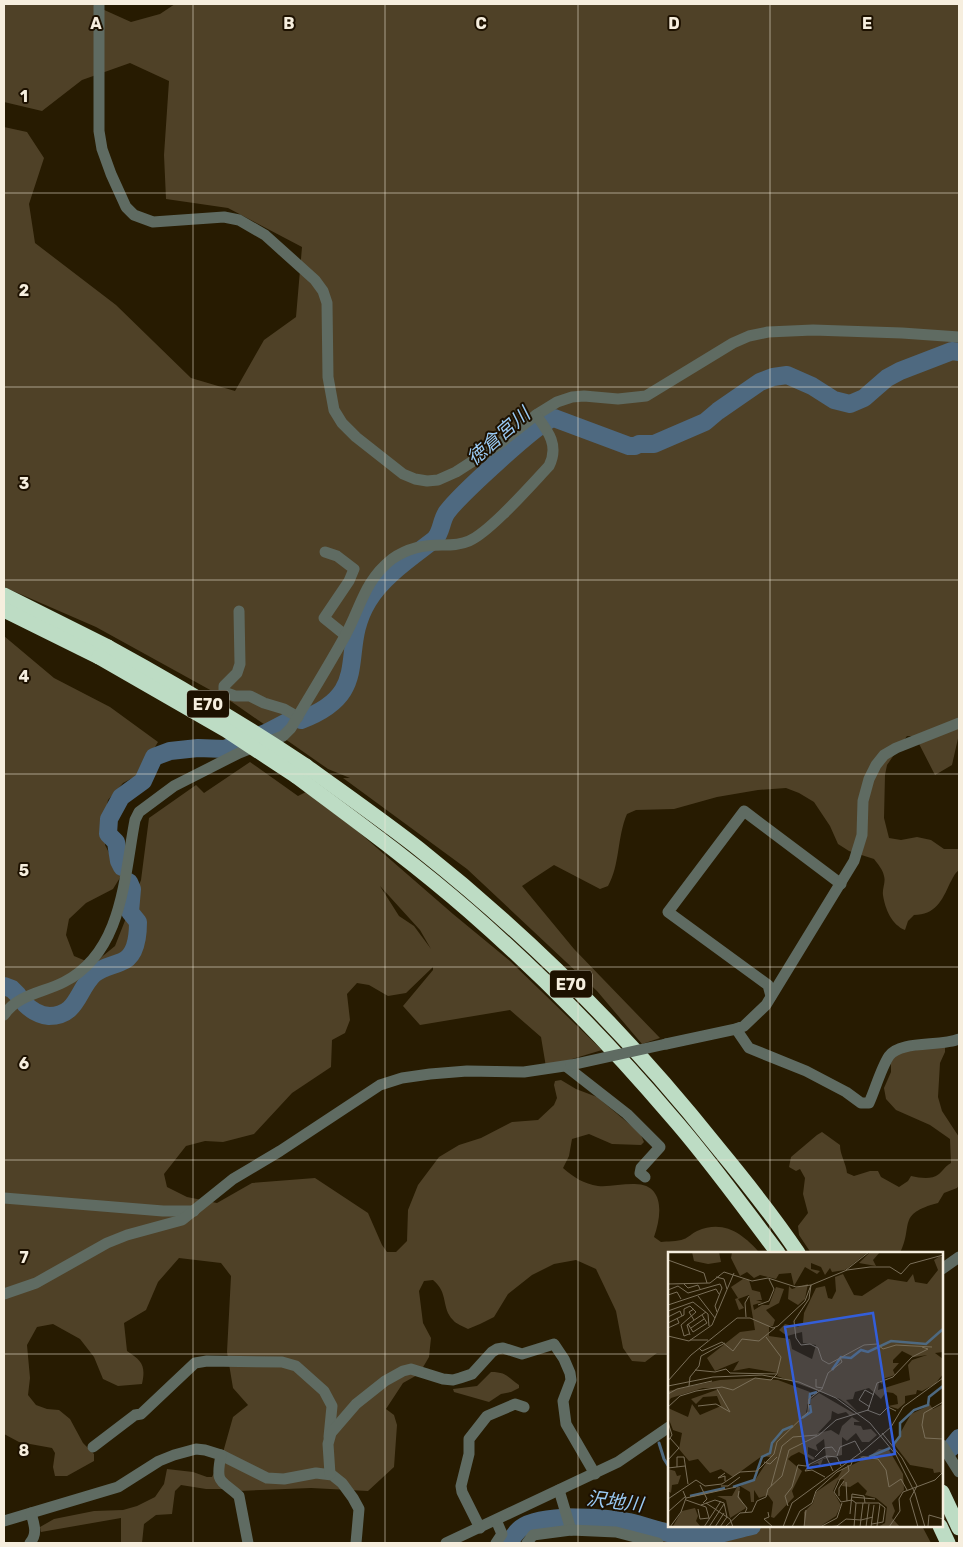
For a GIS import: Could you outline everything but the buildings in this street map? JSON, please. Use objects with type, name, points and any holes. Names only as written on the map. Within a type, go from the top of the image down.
[{"type":"highway","name":"E70","points":[[4,595],[104,652]]},
{"type":"highway","name":"E70","points":[[4,610],[168,680],[226,714],[301,771],[411,862],[534,970],[608,1046],[672,1116],[732,1191],[777,1252]]},
{"type":"highway","name":"E70","points":[[301,771],[418,848],[552,965],[604,1017],[683,1104],[742,1177],[796,1250]]},
{"type":"highway","points":[[943,1494],[959,1528]]},
{"type":"highway","points":[[940,1527],[948,1543]]},
{"type":"street","points":[[99,4],[99,131],[102,149],[110,174],[126,207],[134,215],[153,222],[224,217],[239,220],[266,234],[315,280],[323,291],[327,303],[328,377],[334,410],[342,423],[356,437],[403,474],[415,479],[426,481],[438,480],[456,472],[498,445],[536,415],[557,402],[584,396],[618,399],[646,396],[749,336],[768,332],[814,330],[938,334],[959,337]]},
{"type":"street","points":[[4,1014],[23,998],[64,982],[77,974],[103,946],[110,935],[115,921],[123,887],[134,820],[139,812],[174,786],[200,772],[239,753],[283,736],[298,717],[345,635],[360,599],[383,567],[411,548],[460,544],[476,538],[549,466],[553,459],[553,440],[536,415]]},
{"type":"street","points":[[325,552],[337,556],[354,569],[349,581],[324,618],[345,635]]},
{"type":"street","points":[[239,611],[240,664],[237,673],[224,686],[224,692],[235,696],[250,696],[264,703],[284,709],[298,717]]},
{"type":"street","points":[[4,1294],[43,1280],[107,1243],[127,1235],[182,1220],[233,1179],[280,1151],[380,1085],[402,1078],[468,1070],[524,1072],[569,1066],[744,1026],[755,1018],[771,996],[854,861],[862,835],[863,801],[869,779],[876,765],[884,755],[896,748],[959,722]]},
{"type":"street","points":[[771,996],[768,985],[668,912],[744,810],[840,884]]},
{"type":"street","points":[[736,1029],[749,1048],[806,1071],[846,1092],[862,1103],[869,1103],[890,1055],[901,1047],[950,1043],[959,1039]]},
{"type":"street","points":[[569,1066],[627,1114],[660,1146],[641,1168],[640,1173],[645,1177]]},
{"type":"street","points":[[4,1198],[162,1211],[194,1211]]},
{"type":"street","points":[[943,1267],[959,1257]]},
{"type":"street","points":[[329,1437],[349,1412],[366,1395],[385,1380],[403,1371],[416,1370],[443,1379],[453,1380],[472,1374],[497,1349],[504,1348],[522,1354],[554,1344],[564,1359],[571,1380],[563,1401],[566,1424],[595,1474]]},
{"type":"street","points":[[92,1447],[135,1415],[141,1414],[195,1363],[207,1361],[282,1362],[296,1366],[324,1392],[332,1406],[328,1444],[330,1474]]},
{"type":"street","points":[[480,1528],[462,1492],[461,1486],[468,1461],[469,1439],[487,1416],[515,1404],[524,1407]]},
{"type":"street","points":[[446,1543],[595,1474],[618,1462],[668,1428]]},
{"type":"street","points":[[943,1447],[959,1472]]},
{"type":"street","points":[[4,1521],[118,1487],[159,1461],[196,1449],[221,1455],[267,1478],[284,1479],[316,1473],[330,1474],[342,1483],[355,1500],[359,1509],[356,1543]]},
{"type":"street","points":[[221,1455],[220,1479],[222,1483],[239,1496],[248,1543]]},
{"type":"street","points":[[560,1490],[569,1522]]},
{"type":"street","points":[[30,1543],[35,1533],[31,1513]]},
{"type":"street","points":[[496,1520],[502,1534],[496,1543]]},
{"type":"street","points":[[527,1543],[533,1535],[569,1522],[658,1543]]},
{"type":"shaded area","points":[[4,4],[91,4],[131,22],[160,14],[175,4],[959,4],[959,734],[952,765],[935,775],[915,736],[907,736],[887,765],[885,775],[884,818],[889,838],[901,840],[917,837],[931,840],[944,849],[959,849],[959,870],[937,906],[927,913],[914,915],[908,921],[905,930],[900,928],[885,906],[883,890],[885,881],[880,867],[874,859],[849,851],[838,844],[830,826],[814,802],[786,788],[758,790],[717,797],[674,809],[636,810],[627,814],[615,869],[608,886],[600,889],[554,865],[522,886],[574,949],[660,1038],[642,1044],[597,991],[467,869],[343,778],[350,778],[328,769],[232,702],[96,627],[4,587],[4,127],[27,132],[44,158],[29,204],[35,243],[116,305],[191,378],[235,391],[264,340],[296,317],[302,247],[228,208],[166,199],[164,155],[169,81],[130,63],[82,80],[42,111],[4,102]]},
{"type":"shaded area","points":[[4,636],[54,678],[110,707],[158,742],[138,775],[123,783],[108,800],[105,816],[105,845],[121,876],[113,889],[86,903],[69,919],[66,935],[74,956],[93,964],[115,946],[141,880],[149,818],[196,785],[204,793],[250,762],[298,796],[306,792],[354,828],[510,961],[602,1050],[546,1067],[541,1037],[510,1010],[420,1025],[403,1006],[433,970],[433,967],[406,993],[388,996],[369,985],[357,983],[347,994],[350,1020],[345,1033],[332,1040],[331,1067],[292,1093],[254,1134],[223,1142],[205,1141],[186,1146],[164,1174],[167,1187],[187,1197],[217,1203],[252,1183],[315,1178],[368,1213],[387,1252],[396,1252],[407,1241],[408,1210],[418,1185],[439,1157],[459,1145],[481,1138],[512,1122],[538,1120],[554,1105],[557,1098],[555,1081],[561,1080],[576,1089],[597,1097],[640,1133],[644,1142],[641,1145],[612,1144],[589,1134],[572,1139],[569,1156],[563,1168],[588,1184],[606,1186],[633,1184],[643,1185],[651,1189],[659,1202],[659,1219],[654,1237],[661,1242],[681,1240],[697,1231],[716,1227],[732,1230],[747,1240],[759,1252],[668,1252],[668,1353],[657,1353],[645,1362],[632,1361],[623,1348],[616,1311],[596,1269],[576,1260],[554,1264],[532,1275],[508,1294],[494,1317],[468,1329],[456,1323],[449,1315],[438,1285],[433,1280],[424,1281],[419,1291],[423,1323],[431,1338],[429,1357],[419,1374],[403,1383],[386,1409],[394,1415],[397,1425],[394,1467],[368,1491],[311,1488],[238,1491],[181,1485],[175,1491],[172,1514],[156,1515],[144,1524],[142,1543],[121,1543],[121,1518],[41,1532],[40,1527],[54,1519],[94,1511],[123,1510],[137,1506],[155,1497],[164,1484],[167,1469],[193,1472],[212,1477],[222,1456],[233,1417],[248,1405],[233,1388],[227,1352],[231,1276],[221,1263],[179,1258],[158,1282],[146,1310],[124,1323],[127,1351],[142,1364],[142,1384],[118,1386],[103,1379],[94,1357],[80,1339],[53,1324],[37,1327],[27,1345],[30,1378],[28,1395],[36,1405],[47,1409],[59,1410],[70,1419],[83,1443],[94,1454],[94,1461],[67,1476],[55,1476],[53,1467],[55,1453],[52,1448],[19,1442],[4,1434]],"holes":[[[380,886],[420,930],[431,949],[414,926],[399,916]]]},
{"type":"shaded area","points":[[945,1046],[945,1052],[940,1063],[938,1097],[942,1111],[959,1137],[959,1185],[957,1188],[944,1193],[938,1203],[925,1207],[911,1216],[900,1252],[810,1252],[799,1235],[798,1226],[808,1213],[803,1194],[805,1178],[800,1169],[796,1171],[789,1167],[791,1157],[817,1135],[822,1132],[840,1145],[847,1173],[854,1176],[870,1171],[878,1171],[881,1177],[899,1187],[908,1181],[911,1176],[929,1178],[936,1176],[951,1163],[950,1139],[930,1125],[896,1110],[886,1099],[884,1088],[891,1072],[891,1063],[895,1053]]},
{"type":"shaded area","points":[[491,1372],[507,1375],[519,1385],[519,1388],[501,1394],[489,1402],[454,1392],[453,1389],[477,1386]]},
{"type":"shaded area","points":[[570,1508],[668,1523],[668,1527],[923,1527],[931,1543],[641,1543],[575,1527]]},
{"type":"waterway","name":"徳倉宮川","points":[[301,720],[324,709],[338,697],[347,683],[359,620],[374,592],[398,567],[435,539],[447,512],[467,491],[516,445],[545,423],[554,418],[629,446],[654,444],[705,422],[760,382],[773,377],[787,375],[812,386],[834,400],[850,404],[864,398],[887,378],[900,371],[952,351],[959,352]]},
{"type":"waterway","name":"徳倉宮川","points":[[122,867],[119,861],[116,842],[108,834],[109,819],[121,797],[143,781],[154,757],[170,751],[198,748],[225,749],[266,733],[287,722]]},
{"type":"waterway","name":"徳倉宮川","points":[[25,1004],[30,1009],[49,1016],[66,1012],[72,1007],[88,980],[94,974],[121,962],[130,955],[137,939],[138,922],[130,912],[132,889],[129,882]]},
{"type":"waterway","name":"徳倉宮川","points":[[4,986],[12,989],[18,995]]},
{"type":"waterway","name":"沢地川","points":[[951,1448],[959,1438]]},
{"type":"waterway","points":[[659,1443],[668,1465]]},
{"type":"waterway","name":"沢地川","points":[[509,1543],[521,1528],[531,1523],[558,1518],[618,1520],[676,1535],[692,1537],[715,1535],[748,1527]]},
{"type":"waterway","points":[[716,1527],[717,1533]]}]
